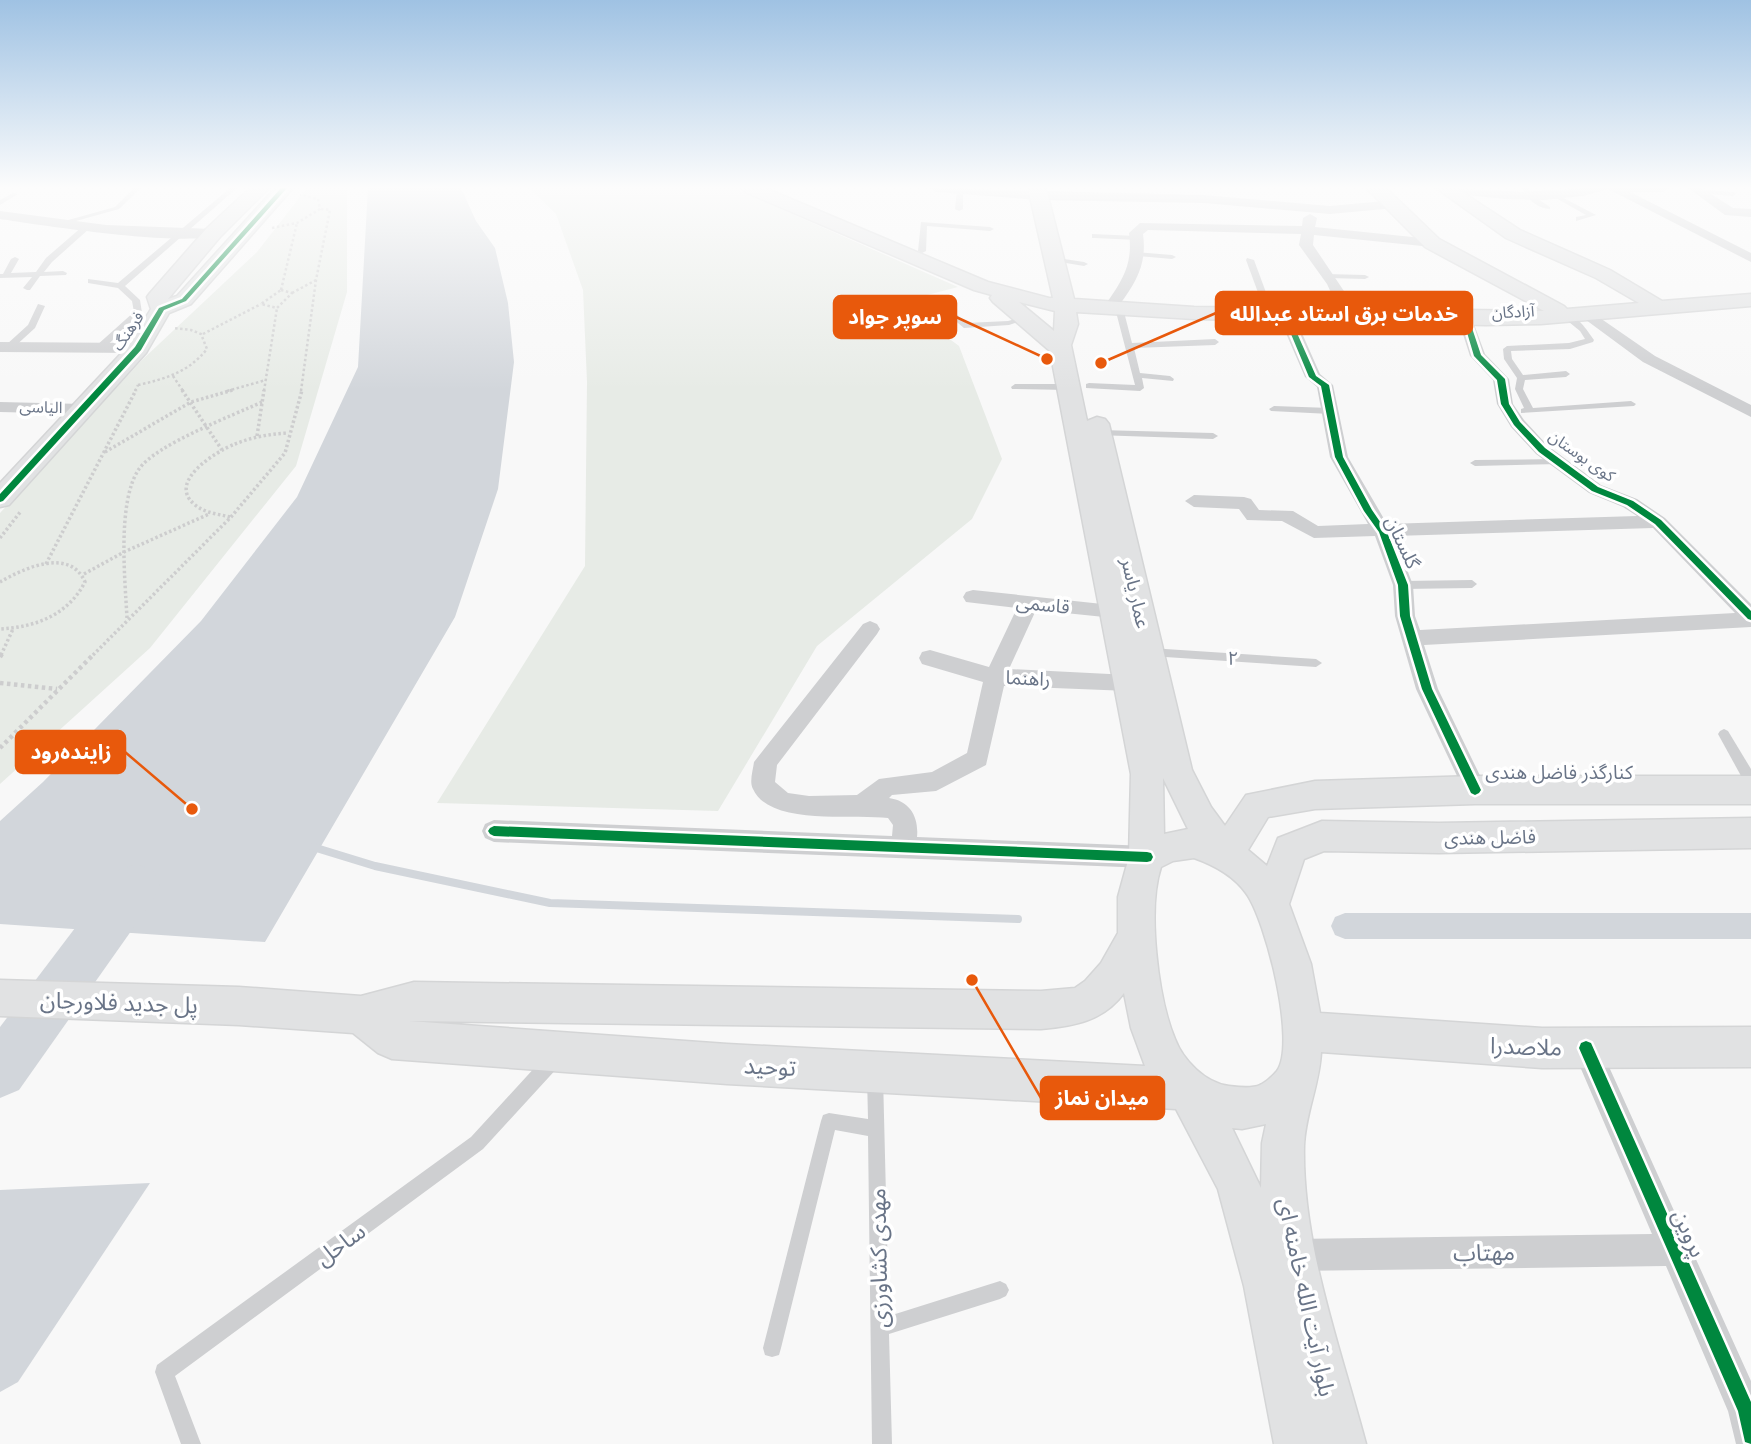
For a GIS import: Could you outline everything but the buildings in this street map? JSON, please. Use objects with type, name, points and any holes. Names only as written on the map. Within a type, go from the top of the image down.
[{"type":"main road","name":"فرهنگ","points":[[161,309],[157,297],[193,255]]},
{"type":"main road","name":"فرهنگ","points":[[0,499],[138,348],[161,309],[184,300],[224,255]]},
{"type":"main road","points":[[909,255],[981,286],[1035,301],[1068,324]]},
{"type":"main road","points":[[933,255],[1007,285],[1068,324]]},
{"type":"main road","name":"عمار یاسر","points":[[1053,255],[1068,324],[1114,611],[1147,774],[1147,857]]},
{"type":"main road","points":[[1457,255],[1571,313]]},
{"type":"main road","points":[[1561,255],[1603,274],[1653,303]]},
{"type":"main road","points":[[981,286],[1026,318],[1085,325],[1093,318],[1117,307],[1145,310]]},
{"type":"main road","name":"آزادگان","points":[[1068,324],[1145,310],[1571,313],[1751,294]]},
{"type":"main road","name":"آزادگان","points":[[1068,324],[1117,307],[1466,319],[1751,300]]},
{"type":"main road","name":"عمار یاسر","points":[[1078,386],[1100,433],[1176,770],[1199,817],[1226,853]]},
{"type":"main road","name":"کنارگذر فاضل هندی","points":[[1226,853],[1258,805],[1315,795],[1475,790],[1751,790]]},
{"type":"main road","name":"فاضل هندی","points":[[1271,904],[1290,849],[1322,836],[1439,838],[1751,833]]},
{"type":"main road","points":[[1194,843],[1226,853],[1261,881],[1293,965],[1301,1010],[1299,1049],[1292,1085],[1270,1101],[1245,1109],[1222,1108],[1188,1089],[1166,1065],[1151,1032],[1136,934],[1135,898],[1139,875],[1147,857],[1169,847],[1194,843]]},
{"type":"main road","points":[[361,1015],[414,1001],[1041,1010],[1080,1005],[1104,987],[1125,962],[1136,934]]},
{"type":"main road","name":"پل جدید فلاورجان","points":[[0,998],[239,1006],[361,1015]]},
{"type":"main road","name":"توحید","points":[[361,1015],[392,1039],[874,1072],[1188,1089]]},
{"type":"main road","name":"ملاصدرا","points":[[1299,1049],[1751,1047]]},
{"type":"main road","name":"بلوار آیت الله خامنه ای","points":[[1299,1049],[1283,1143],[1283,1196],[1293,1255],[1341,1444]]},
{"type":"main road","name":"بلوار آیت الله خامنه ای","points":[[1188,1089],[1238,1183],[1267,1286],[1299,1444]]},
{"type":"street","points":[[1117,307],[1137,268],[1138,255]]},
{"type":"street","points":[[1314,255],[1341,290],[1346,310]]},
{"type":"street","name":"گلستان","points":[[1276,311],[1313,377],[1325,385],[1339,457],[1368,511],[1383,531],[1403,585],[1405,617],[1427,689],[1475,790]]},
{"type":"street","points":[[1571,313],[1649,359],[1751,412]]},
{"type":"street","name":"کوی بوستان","points":[[1466,319],[1478,356],[1501,379],[1505,404],[1542,450],[1595,489],[1630,503],[1658,522],[1751,619]]},
{"type":"street","points":[[5,347],[138,348]]},
{"type":"street","name":"الیاسی","points":[[0,407],[83,409]]},
{"type":"street","points":[[1194,501],[1244,503],[1254,516],[1286,514],[1314,532],[1658,522]]},
{"type":"street","name":"قاسمی","points":[[973,597],[1114,611]]},
{"type":"street","points":[[862,806],[887,786],[936,780],[978,758],[996,677],[1030,602]]},
{"type":"street","points":[[1412,638],[1751,619]]},
{"type":"street","points":[[870,629],[766,762],[763,786],[782,802],[809,806],[895,809],[906,822],[904,848]]},
{"type":"street","name":"راهنما","points":[[930,658],[996,677],[1129,683]]},
{"type":"street","points":[[494,831],[1147,857]]},
{"type":"street","name":"پروین","points":[[1586,1048],[1749,1419]]},
{"type":"street","name":"مهتاب","points":[[1293,1255],[1674,1250]]},
{"type":"lane","points":[[27,288],[36,274],[56,255]]},
{"type":"lane","points":[[120,286],[155,255]]},
{"type":"lane","points":[[1154,255],[1172,257]]},
{"type":"lane","points":[[3,276],[15,259]]},
{"type":"lane","points":[[1054,259],[1084,264]]},
{"type":"lane","points":[[1250,260],[1276,311]]},
{"type":"lane","points":[[3,276],[63,273]]},
{"type":"lane","points":[[1329,276],[1365,277]]},
{"type":"lane","points":[[91,282],[120,286],[136,300],[138,313],[99,348]]},
{"type":"lane","points":[[5,347],[32,326],[41,306]]},
{"type":"lane","points":[[944,307],[964,326],[1009,323],[1026,318]]},
{"type":"lane","points":[[1015,387],[1140,388],[1117,307]]},
{"type":"lane","points":[[1530,411],[1519,389],[1521,378],[1508,359],[1507,349],[1570,346],[1590,340],[1571,313]]},
{"type":"lane","points":[[1129,346],[1215,342]]},
{"type":"lane","points":[[1521,378],[1566,373]]},
{"type":"lane","points":[[1137,376],[1170,379]]},
{"type":"lane","points":[[1510,412],[1630,404]]},
{"type":"lane","points":[[1274,409],[1330,411]]},
{"type":"lane","points":[[1100,433],[1213,436]]},
{"type":"lane","points":[[1475,463],[1558,462]]},
{"type":"lane","points":[[1403,585],[1472,584]]},
{"type":"lane","name":"۲","points":[[1150,652],[1316,663]]},
{"type":"lane","points":[[1724,734],[1751,781]]},
{"type":"lane","name":"ساحل","points":[[191,1444],[164,1372],[477,1143],[561,1051]]},
{"type":"lane","name":"مهدی کشاورزی","points":[[874,1072],[882,1444]]},
{"type":"lane","points":[[772,1348],[829,1121],[876,1129]]},
{"type":"lane","points":[[879,1328],[1000,1290]]},
{"type":"path","points":[[202,334],[281,290],[289,255]]},
{"type":"path","points":[[0,748],[127,618],[231,517],[285,453],[288,433],[302,388],[321,255]]},
{"type":"path","points":[[257,436],[277,308],[292,293],[316,280]]},
{"type":"path","points":[[281,290],[292,293]]},
{"type":"path","points":[[261,303],[277,308]]},
{"type":"path","points":[[106,385],[138,385],[173,376],[201,359],[208,341],[193,330]]},
{"type":"path","points":[[173,376],[222,450]]},
{"type":"path","points":[[103,454],[191,402],[266,380]]},
{"type":"path","points":[[46,564],[138,385]]},
{"type":"path","points":[[127,618],[125,510],[139,468],[175,441],[262,402]]},
{"type":"path","points":[[231,517],[209,514],[194,506],[186,495],[187,482],[197,468],[222,450],[257,436],[288,433]]},
{"type":"path","points":[[84,574],[124,552],[209,514]]},
{"type":"path","points":[[0,582],[29,568],[46,564],[70,565],[84,574]]},
{"type":"path","points":[[0,629],[30,626],[62,611],[82,592],[84,574]]},
{"type":"path","points":[[0,657],[13,629]]},
{"type":"path","points":[[0,682],[58,689]]},
{"type":"shaded area","points":[[253,255],[347,255],[347,292],[296,466],[150,648],[0,784],[0,513],[142,360]]},
{"type":"shaded area","points":[[364,255],[497,255],[508,303],[514,362],[498,489],[455,617],[265,942],[0,924],[0,821],[43,782],[201,621],[297,497],[358,367]]},
{"type":"shaded area","points":[[571,255],[886,255],[958,287],[900,302],[959,346],[1002,459],[972,519],[817,646],[718,811],[437,803],[585,566],[587,382],[583,290]]},
{"type":"shaded area","points":[[150,1183],[18,1382],[0,1392],[0,1190]]},
{"type":"waterway","points":[[313,847],[375,866],[550,903],[1018,919]]},
{"type":"waterway","points":[[0,1071],[136,885]]},
{"type":"waterway","points":[[1345,926],[1751,926]]},
{"type":"cycle path","points":[[0,499],[138,348],[161,309],[184,300],[224,255]]},
{"type":"cycle path","points":[[1286,315],[1313,377],[1325,385],[1339,457],[1368,511],[1383,532],[1403,585],[1405,616],[1427,689],[1475,790]]},
{"type":"cycle path","points":[[1466,319],[1478,356],[1501,379],[1505,404],[1517,423],[1542,450],[1595,489],[1630,503],[1658,522],[1751,617]]},
{"type":"cycle path","points":[[494,831],[1147,857]]},
{"type":"cycle path","points":[[1586,1048],[1746,1410],[1751,1436]]},
{"type":"place","name":"سوپر جواد","points":[[1047,359]]},
{"type":"place","name":"خدمات برق استاد عبدالله","points":[[1101,363]]},
{"type":"place","name":"زاینده‌رود","points":[[192,809]]},
{"type":"place","name":"میدان نماز","points":[[972,980]]}]
